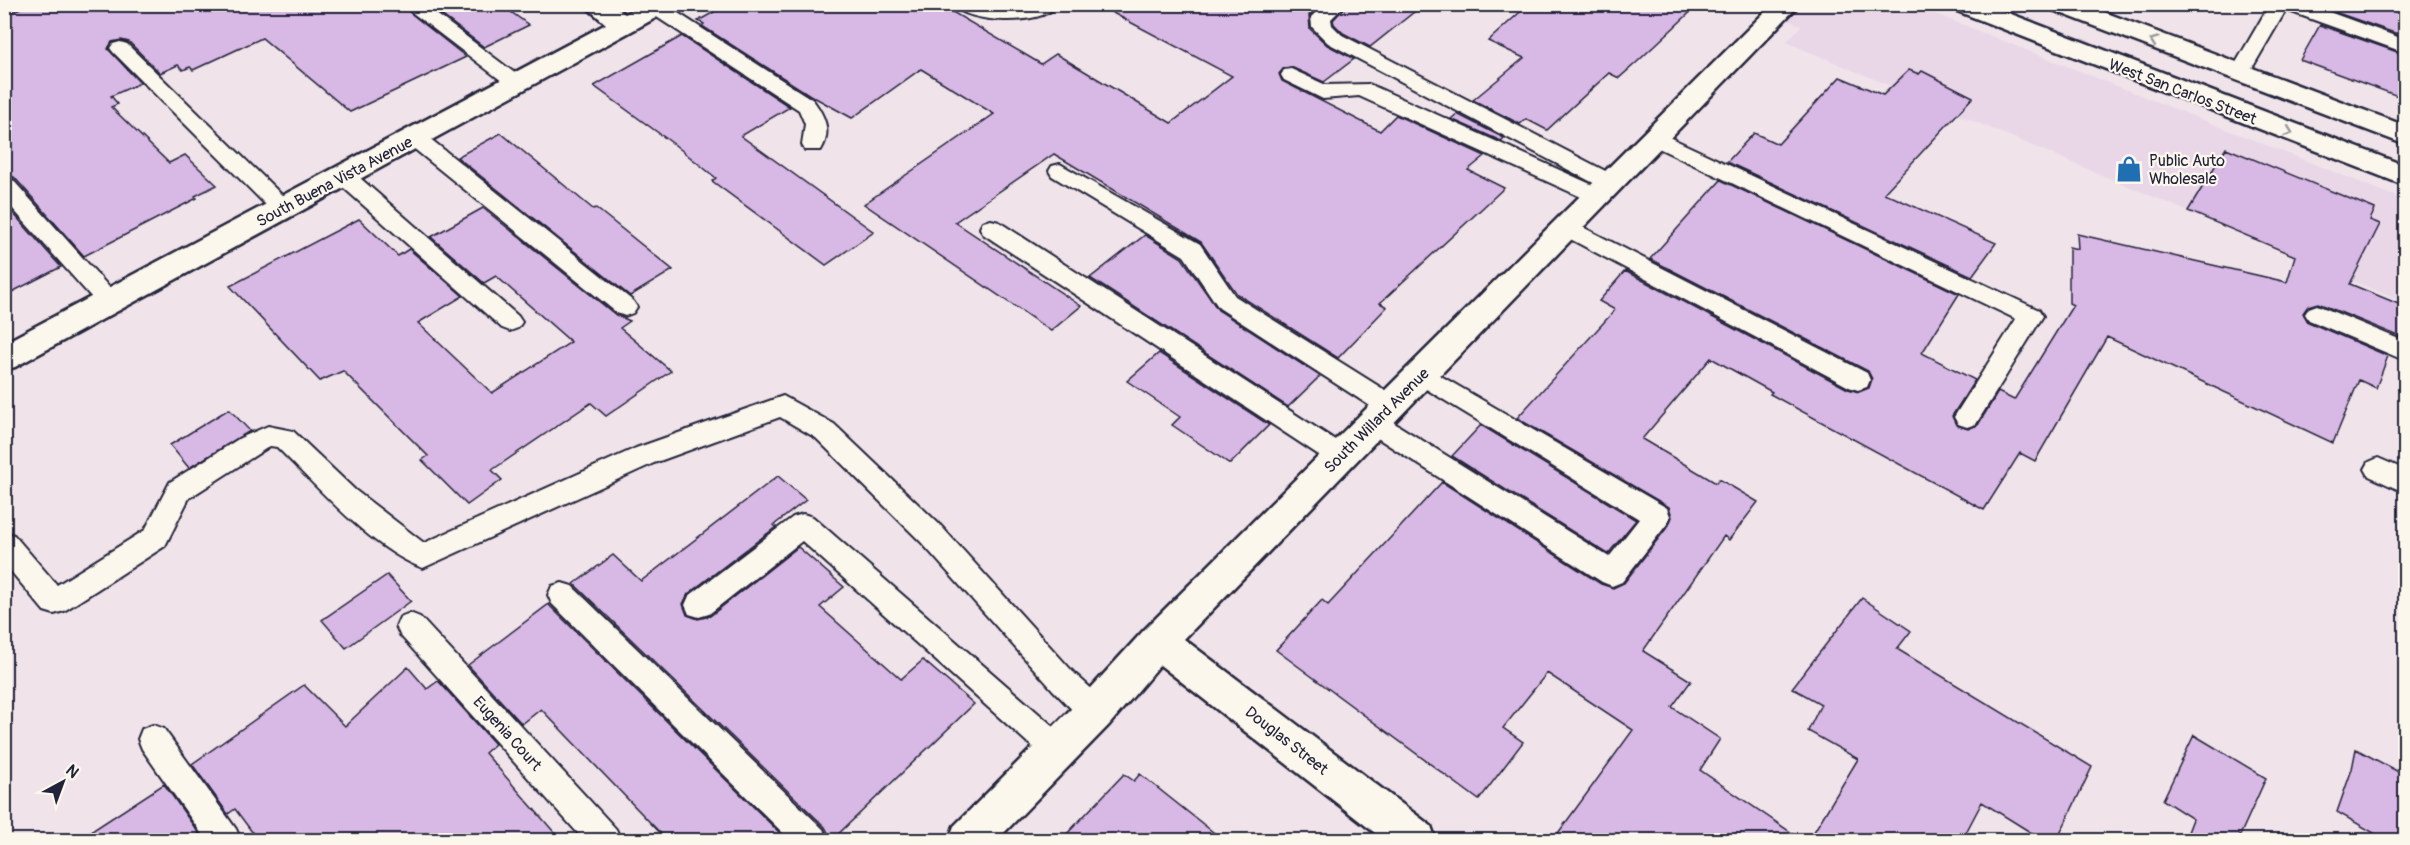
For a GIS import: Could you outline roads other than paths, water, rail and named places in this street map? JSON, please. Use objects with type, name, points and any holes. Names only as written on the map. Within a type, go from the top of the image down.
[{"type":"street","points":[[595,4],[624,25]]},
{"type":"street","name":"South Willard Avenue","points":[[969,840],[1095,712],[1158,641],[1788,4]]},
{"type":"street","name":"West San Carlos Street","points":[[1961,4],[2406,177]]},
{"type":"street","points":[[2000,4],[2163,67],[2240,73]]},
{"type":"street","points":[[2059,4],[2406,136]]},
{"type":"street","name":"South Buena Vista Avenue","points":[[4,358],[660,6]]},
{"type":"street","name":"Douglas Street","points":[[1158,641],[1416,840]]},
{"type":"lane","points":[[410,4],[518,83]]},
{"type":"lane","points":[[961,4],[998,17],[1019,15],[1046,6]]},
{"type":"lane","points":[[1337,4],[1321,17],[1322,27],[1335,39],[1604,190]]},
{"type":"lane","points":[[2240,73],[2280,4]]},
{"type":"lane","points":[[2287,4],[2406,47]]},
{"type":"lane","points":[[660,6],[806,105],[815,118],[818,132],[813,145]]},
{"type":"lane","points":[[120,48],[283,209]]},
{"type":"lane","points":[[1291,75],[1323,92],[1362,89],[1604,190]]},
{"type":"lane","points":[[415,138],[625,308]]},
{"type":"lane","points":[[1656,138],[2031,316],[1967,417]]},
{"type":"lane","points":[[1060,171],[1192,250],[1207,265],[1216,287],[1227,302],[1382,415],[1612,574],[1657,516],[1422,374]]},
{"type":"lane","points":[[344,176],[510,322]]},
{"type":"lane","points":[[4,184],[109,302]]},
{"type":"lane","points":[[1567,227],[1858,380]]},
{"type":"lane","points":[[991,228],[1340,456]]},
{"type":"lane","points":[[2317,314],[2406,352]]},
{"type":"lane","points":[[4,543],[54,602],[155,538],[179,490],[268,436],[284,438],[346,498],[404,546],[423,556],[542,499],[742,418],[783,406],[825,431],[932,534],[1063,681],[1095,712]]},
{"type":"lane","points":[[2378,469],[2406,482]]},
{"type":"lane","points":[[699,605],[802,525],[1058,750]]},
{"type":"lane","points":[[562,595],[812,840]]},
{"type":"lane","name":"Eugenia Court","points":[[410,626],[605,840]]},
{"type":"lane","points":[[153,739],[225,840]]},
{"type":"place","name":"Public Auto Wholesale","points":[[2129,169]]}]
